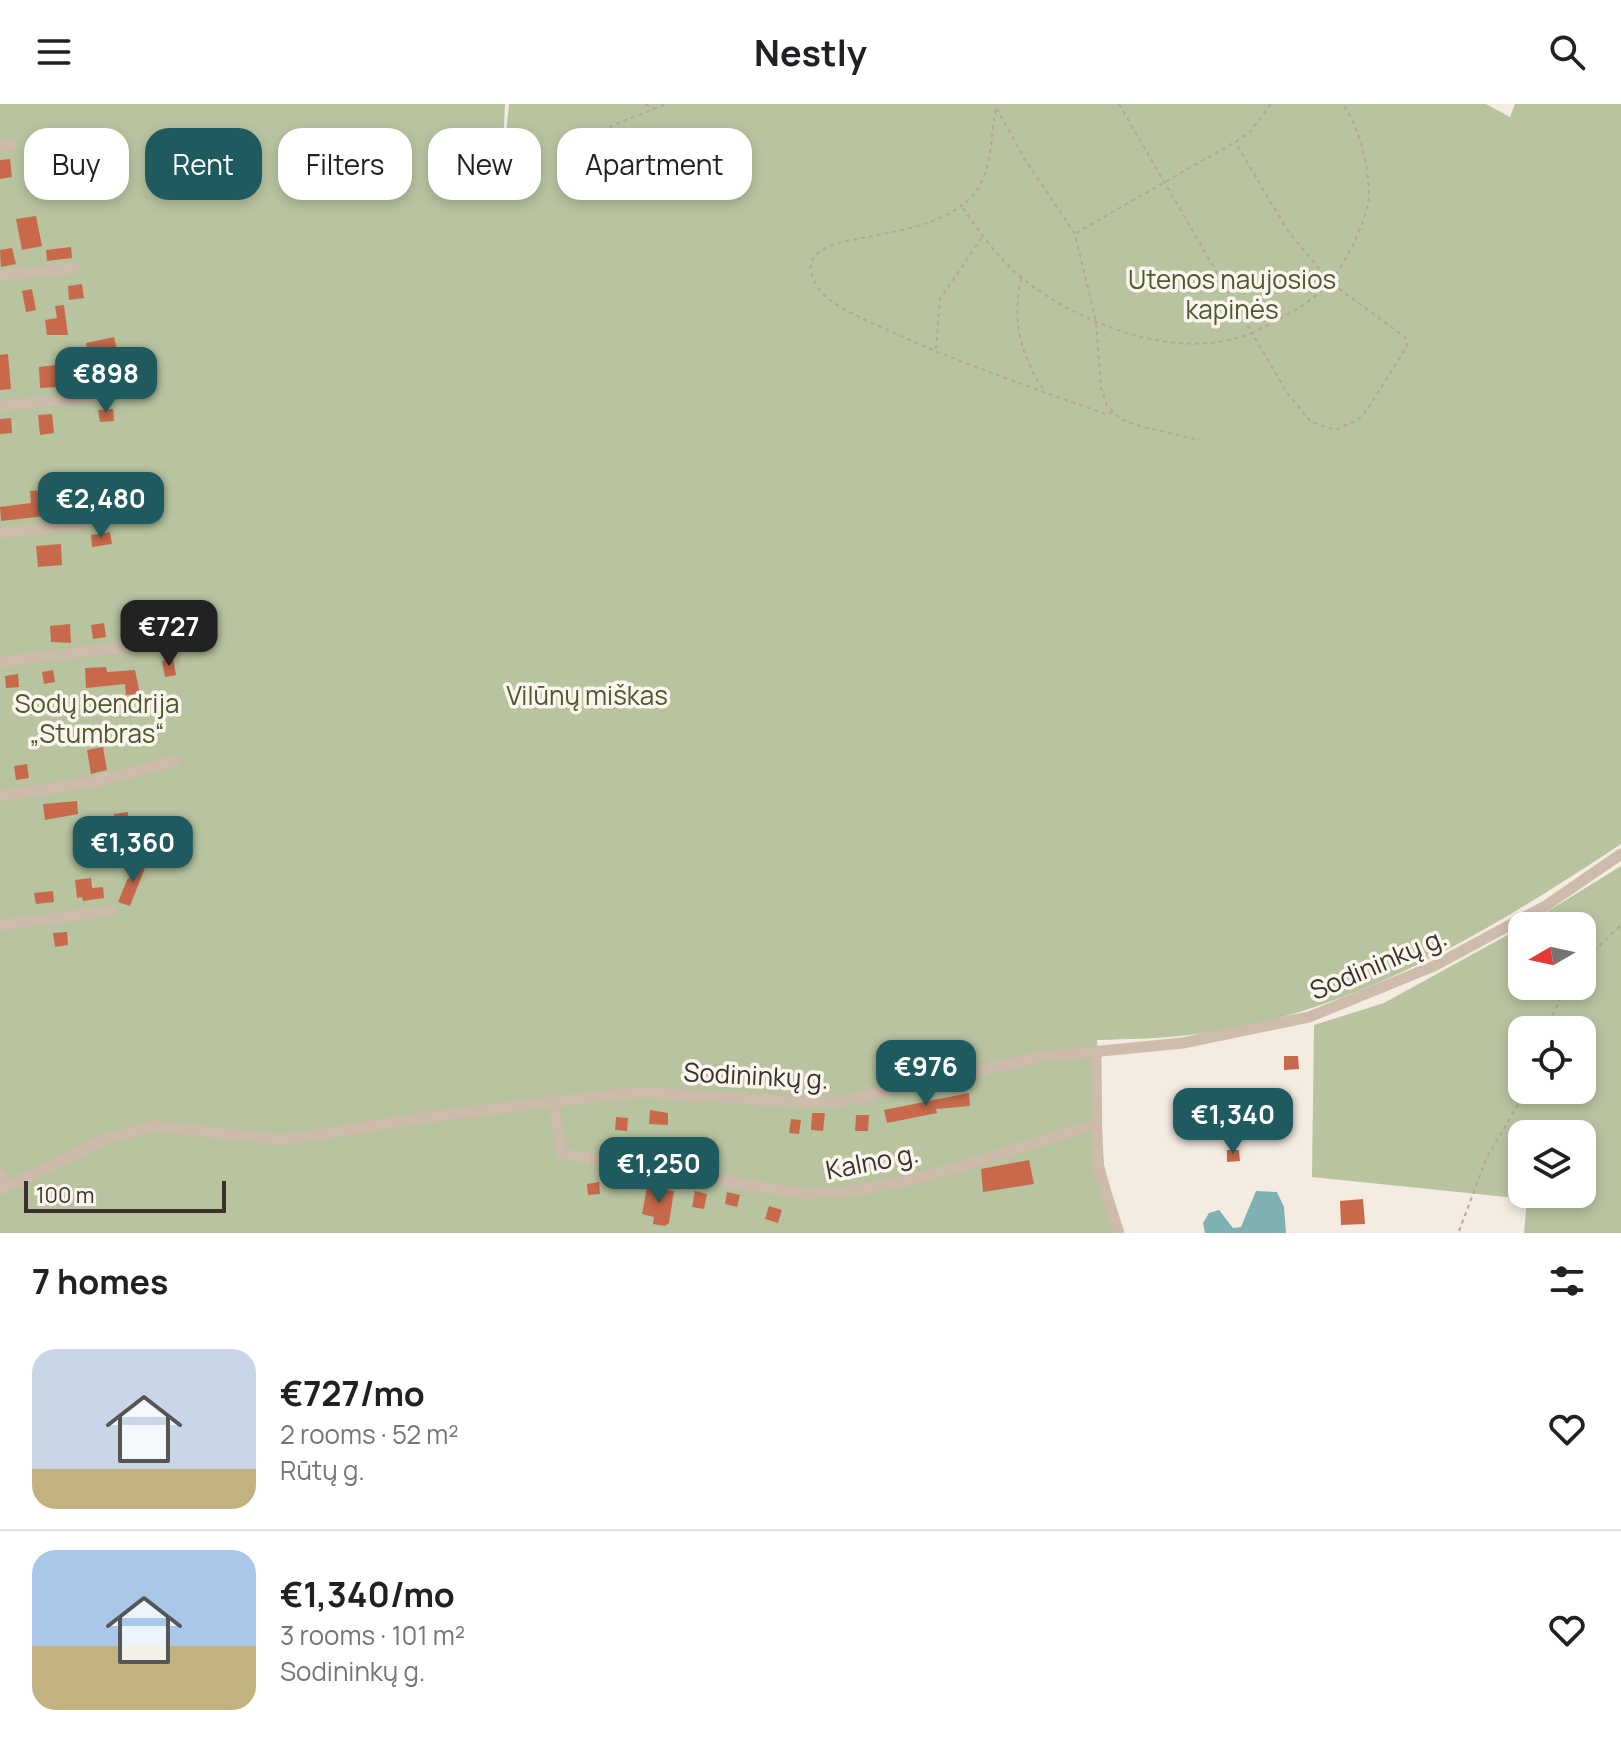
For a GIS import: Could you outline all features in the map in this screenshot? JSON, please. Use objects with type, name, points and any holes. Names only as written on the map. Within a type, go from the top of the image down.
[{"type":"street","points":[[0,276],[74,268]]},
{"type":"street","points":[[0,406],[100,396]]},
{"type":"street","points":[[0,533],[87,524]]},
{"type":"street","points":[[0,662],[148,644]]},
{"type":"street","points":[[0,796],[98,781],[175,761]]},
{"type":"street","name":"Sodininkų g.","points":[[4,1188],[105,1139],[155,1126],[226,1137],[282,1140],[450,1114],[641,1092],[792,1102],[840,1102],[1026,1060],[1183,1043],[1309,1017],[1434,966],[1547,905],[1621,854]]},
{"type":"street","points":[[0,925],[111,911]]},
{"type":"street","points":[[1096,1053],[1097,1166],[1119,1233]]},
{"type":"street","name":"Kalno g.","points":[[554,1102],[561,1154],[823,1194],[847,1193],[910,1179],[1096,1124]]},
{"type":"street","points":[[0,1174],[4,1188]]},
{"type":"path","points":[[645,104],[654,109]]},
{"type":"path","points":[[606,128],[666,104]]},
{"type":"path","points":[[1119,104],[1288,394],[1311,422],[1335,430],[1358,420],[1407,346],[1397,330],[1381,323],[1330,282],[1288,231],[1235,142]]},
{"type":"path","points":[[1075,234],[1235,142],[1250,132],[1271,104]]},
{"type":"path","points":[[961,206],[982,236],[1021,277],[1056,303],[1096,321],[1150,339],[1199,344],[1229,342],[1294,312],[1330,282],[1357,237],[1370,194],[1355,121],[1343,104]]},
{"type":"path","points":[[996,105],[987,168],[977,189],[961,206],[936,220],[841,242],[819,252],[811,262],[811,273],[830,299],[937,352],[1105,414],[1113,412]]},
{"type":"path","points":[[996,105],[1024,158],[1075,234],[1096,321],[1101,388],[1113,412],[1122,420],[1143,427],[1200,440]]},
{"type":"path","points":[[937,352],[940,299],[982,236]]},
{"type":"path","points":[[1021,277],[1017,294],[1018,337],[1023,355],[1044,392]]},
{"type":"path","points":[[1596,949],[1621,925]]},
{"type":"path","points":[[1459,1231],[1487,1157],[1519,1104]]},
{"type":"green space","name":"Vilūnų miškas","points":[[0,104],[505,104],[504,128],[428,128],[428,200],[541,200],[541,128],[507,128],[509,104],[1486,104],[1510,117],[1515,104],[1621,104],[1621,844],[1469,938],[1361,990],[1305,1010],[1248,1025],[1177,1036],[1097,1040],[1104,1165],[1123,1233],[0,1233]]},
{"type":"green space","points":[[1621,866],[1621,1233],[1524,1233],[1526,1208],[1596,1208],[1596,1120],[1508,1120],[1508,1197],[1312,1177],[1314,1025],[1384,1003],[1508,935],[1508,1000],[1596,1000],[1596,912],[1547,912]]},
{"type":"water","points":[[1256,1191],[1277,1192],[1284,1207],[1286,1233],[1205,1233],[1203,1223],[1209,1213],[1219,1210],[1233,1228],[1241,1227]]},
{"type":"building","points":[[10,159],[12,177],[0,179],[0,160]]},
{"type":"building","points":[[36,216],[42,246],[22,250],[16,219]]},
{"type":"building","points":[[71,247],[72,258],[47,261],[46,250]]},
{"type":"building","points":[[12,248],[16,264],[1,267],[0,250]]},
{"type":"building","points":[[82,284],[84,298],[69,300],[68,286]]},
{"type":"building","points":[[32,289],[36,310],[26,312],[22,291]]},
{"type":"building","points":[[64,305],[68,335],[47,335],[45,320],[57,318],[55,306]]},
{"type":"building","points":[[114,337],[117,349],[112,350],[118,377],[103,380],[98,353],[88,355],[86,343]]},
{"type":"building","points":[[8,354],[11,389],[0,390],[0,355]]},
{"type":"building","points":[[57,365],[58,387],[40,388],[39,367]]},
{"type":"building","points":[[113,409],[114,421],[100,422],[98,410]]},
{"type":"building","points":[[52,414],[54,433],[40,435],[38,415]]},
{"type":"building","points":[[11,418],[12,433],[0,434],[0,419]]},
{"type":"building","points":[[43,490],[46,516],[1,521],[0,507],[31,503],[30,491]]},
{"type":"building","points":[[110,532],[112,544],[92,547],[91,535]]},
{"type":"building","points":[[61,544],[62,565],[38,567],[36,546]]},
{"type":"building","points":[[104,623],[106,637],[93,639],[91,625]]},
{"type":"building","points":[[70,624],[71,643],[51,642],[50,626]]},
{"type":"building","points":[[173,658],[176,675],[165,677],[162,661]]},
{"type":"building","points":[[106,667],[107,672],[135,670],[140,694],[126,695],[125,684],[86,688],[85,668]]},
{"type":"building","points":[[53,670],[55,682],[44,684],[42,672]]},
{"type":"building","points":[[18,674],[19,687],[6,688],[5,676]]},
{"type":"building","points":[[103,747],[107,770],[91,774],[87,750]]},
{"type":"building","points":[[27,764],[29,778],[16,780],[14,766]]},
{"type":"building","points":[[77,801],[78,814],[45,820],[43,804]]},
{"type":"building","points":[[128,812],[127,836],[117,838],[114,814]]},
{"type":"building","points":[[172,829],[175,847],[154,850],[152,832]]},
{"type":"building","points":[[144,858],[148,860],[130,906],[118,902],[127,880]]},
{"type":"building","points":[[91,878],[92,888],[103,887],[104,898],[83,901],[82,897],[77,898],[75,880]]},
{"type":"building","points":[[53,891],[54,902],[36,904],[34,893]]},
{"type":"building","points":[[67,932],[68,945],[55,947],[53,933]]},
{"type":"building","points":[[1284,1056],[1298,1056],[1299,1069],[1284,1070]]},
{"type":"building","points":[[969,1093],[970,1106],[936,1109],[937,1113],[887,1123],[884,1110]]},
{"type":"building","points":[[1283,1107],[1284,1127],[1243,1128],[1242,1108]]},
{"type":"building","points":[[650,1110],[668,1113],[668,1125],[649,1124]]},
{"type":"building","points":[[812,1113],[825,1113],[823,1131],[811,1130]]},
{"type":"building","points":[[856,1115],[869,1115],[868,1131],[855,1131]]},
{"type":"building","points":[[616,1117],[628,1118],[627,1131],[615,1130]]},
{"type":"building","points":[[791,1119],[801,1120],[799,1134],[789,1133]]},
{"type":"building","points":[[691,1148],[705,1150],[704,1163],[690,1161]]},
{"type":"building","points":[[1227,1150],[1239,1150],[1240,1161],[1227,1162]]},
{"type":"building","points":[[1029,1160],[1034,1184],[983,1192],[981,1169]]},
{"type":"building","points":[[599,1182],[600,1194],[588,1195],[587,1184]]},
{"type":"building","points":[[647,1187],[674,1191],[669,1223],[665,1226],[653,1224],[654,1217],[642,1214]]},
{"type":"building","points":[[695,1191],[707,1194],[704,1209],[692,1207]]},
{"type":"building","points":[[727,1192],[740,1195],[737,1207],[725,1204]]},
{"type":"building","points":[[1363,1199],[1365,1224],[1341,1225],[1340,1201]]},
{"type":"building","points":[[769,1206],[782,1210],[778,1223],[765,1219]]},
{"type":"park label","name":"Utenos naujosios kapinės","points":[[1232,294]]},
{"type":"park label","name":"Sodų bendrija „Stumbras“","points":[[97,718]]}]
